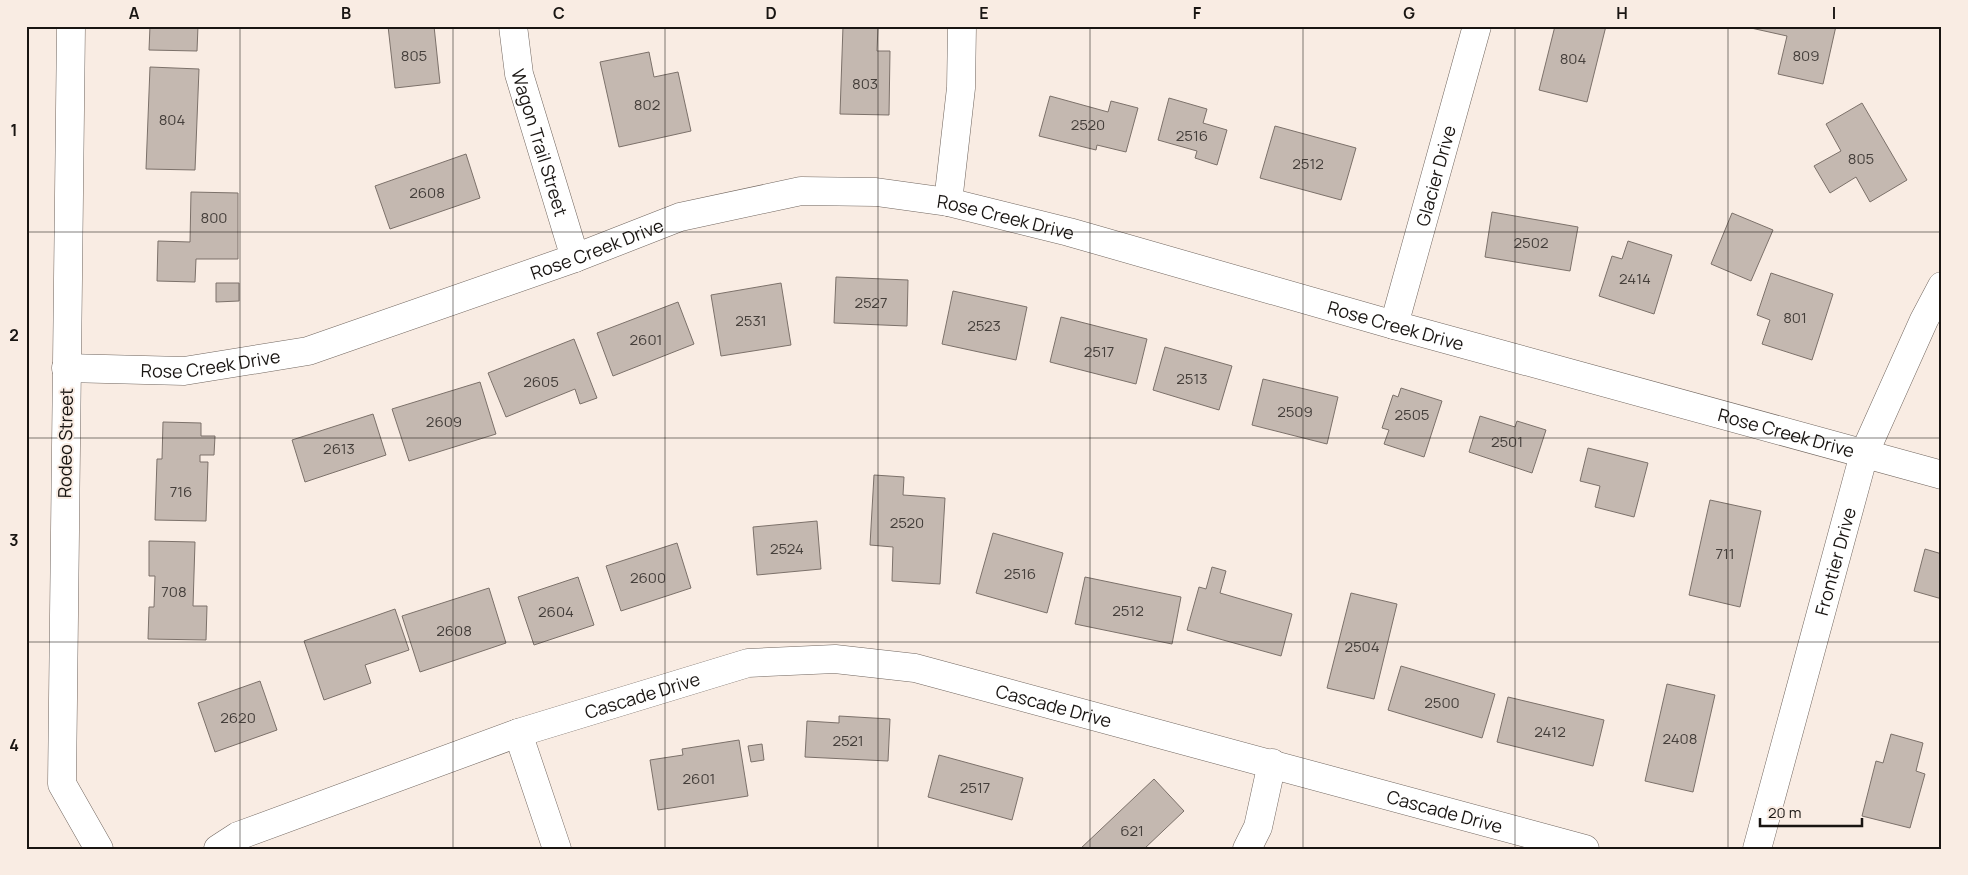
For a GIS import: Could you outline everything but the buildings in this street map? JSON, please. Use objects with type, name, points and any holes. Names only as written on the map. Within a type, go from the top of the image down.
[{"type":"street","name":"Rodeo Street","points":[[71,26],[62,784],[99,849]]},
{"type":"street","name":"Wagon Trail Street","points":[[513,26],[519,74],[575,258]]},
{"type":"street","points":[[948,202],[961,88],[962,26]]},
{"type":"street","name":"Glacier Drive","points":[[1394,325],[1477,26]]},
{"type":"street","name":"Rose Creek Drive","points":[[66,368],[184,371],[308,352],[575,258],[680,217],[801,192],[876,192],[948,202],[1069,232],[1394,325],[1942,475]]},
{"type":"street","name":"Frontier Drive","points":[[1757,849],[1864,454],[1924,320],[1942,286]]},
{"type":"street","name":"Cascade Drive","points":[[218,849],[238,836],[518,733],[748,663],[835,660],[915,668],[1585,849]]},
{"type":"street","points":[[518,733],[557,849]]},
{"type":"street","points":[[1247,849],[1258,827],[1272,763]]}]
